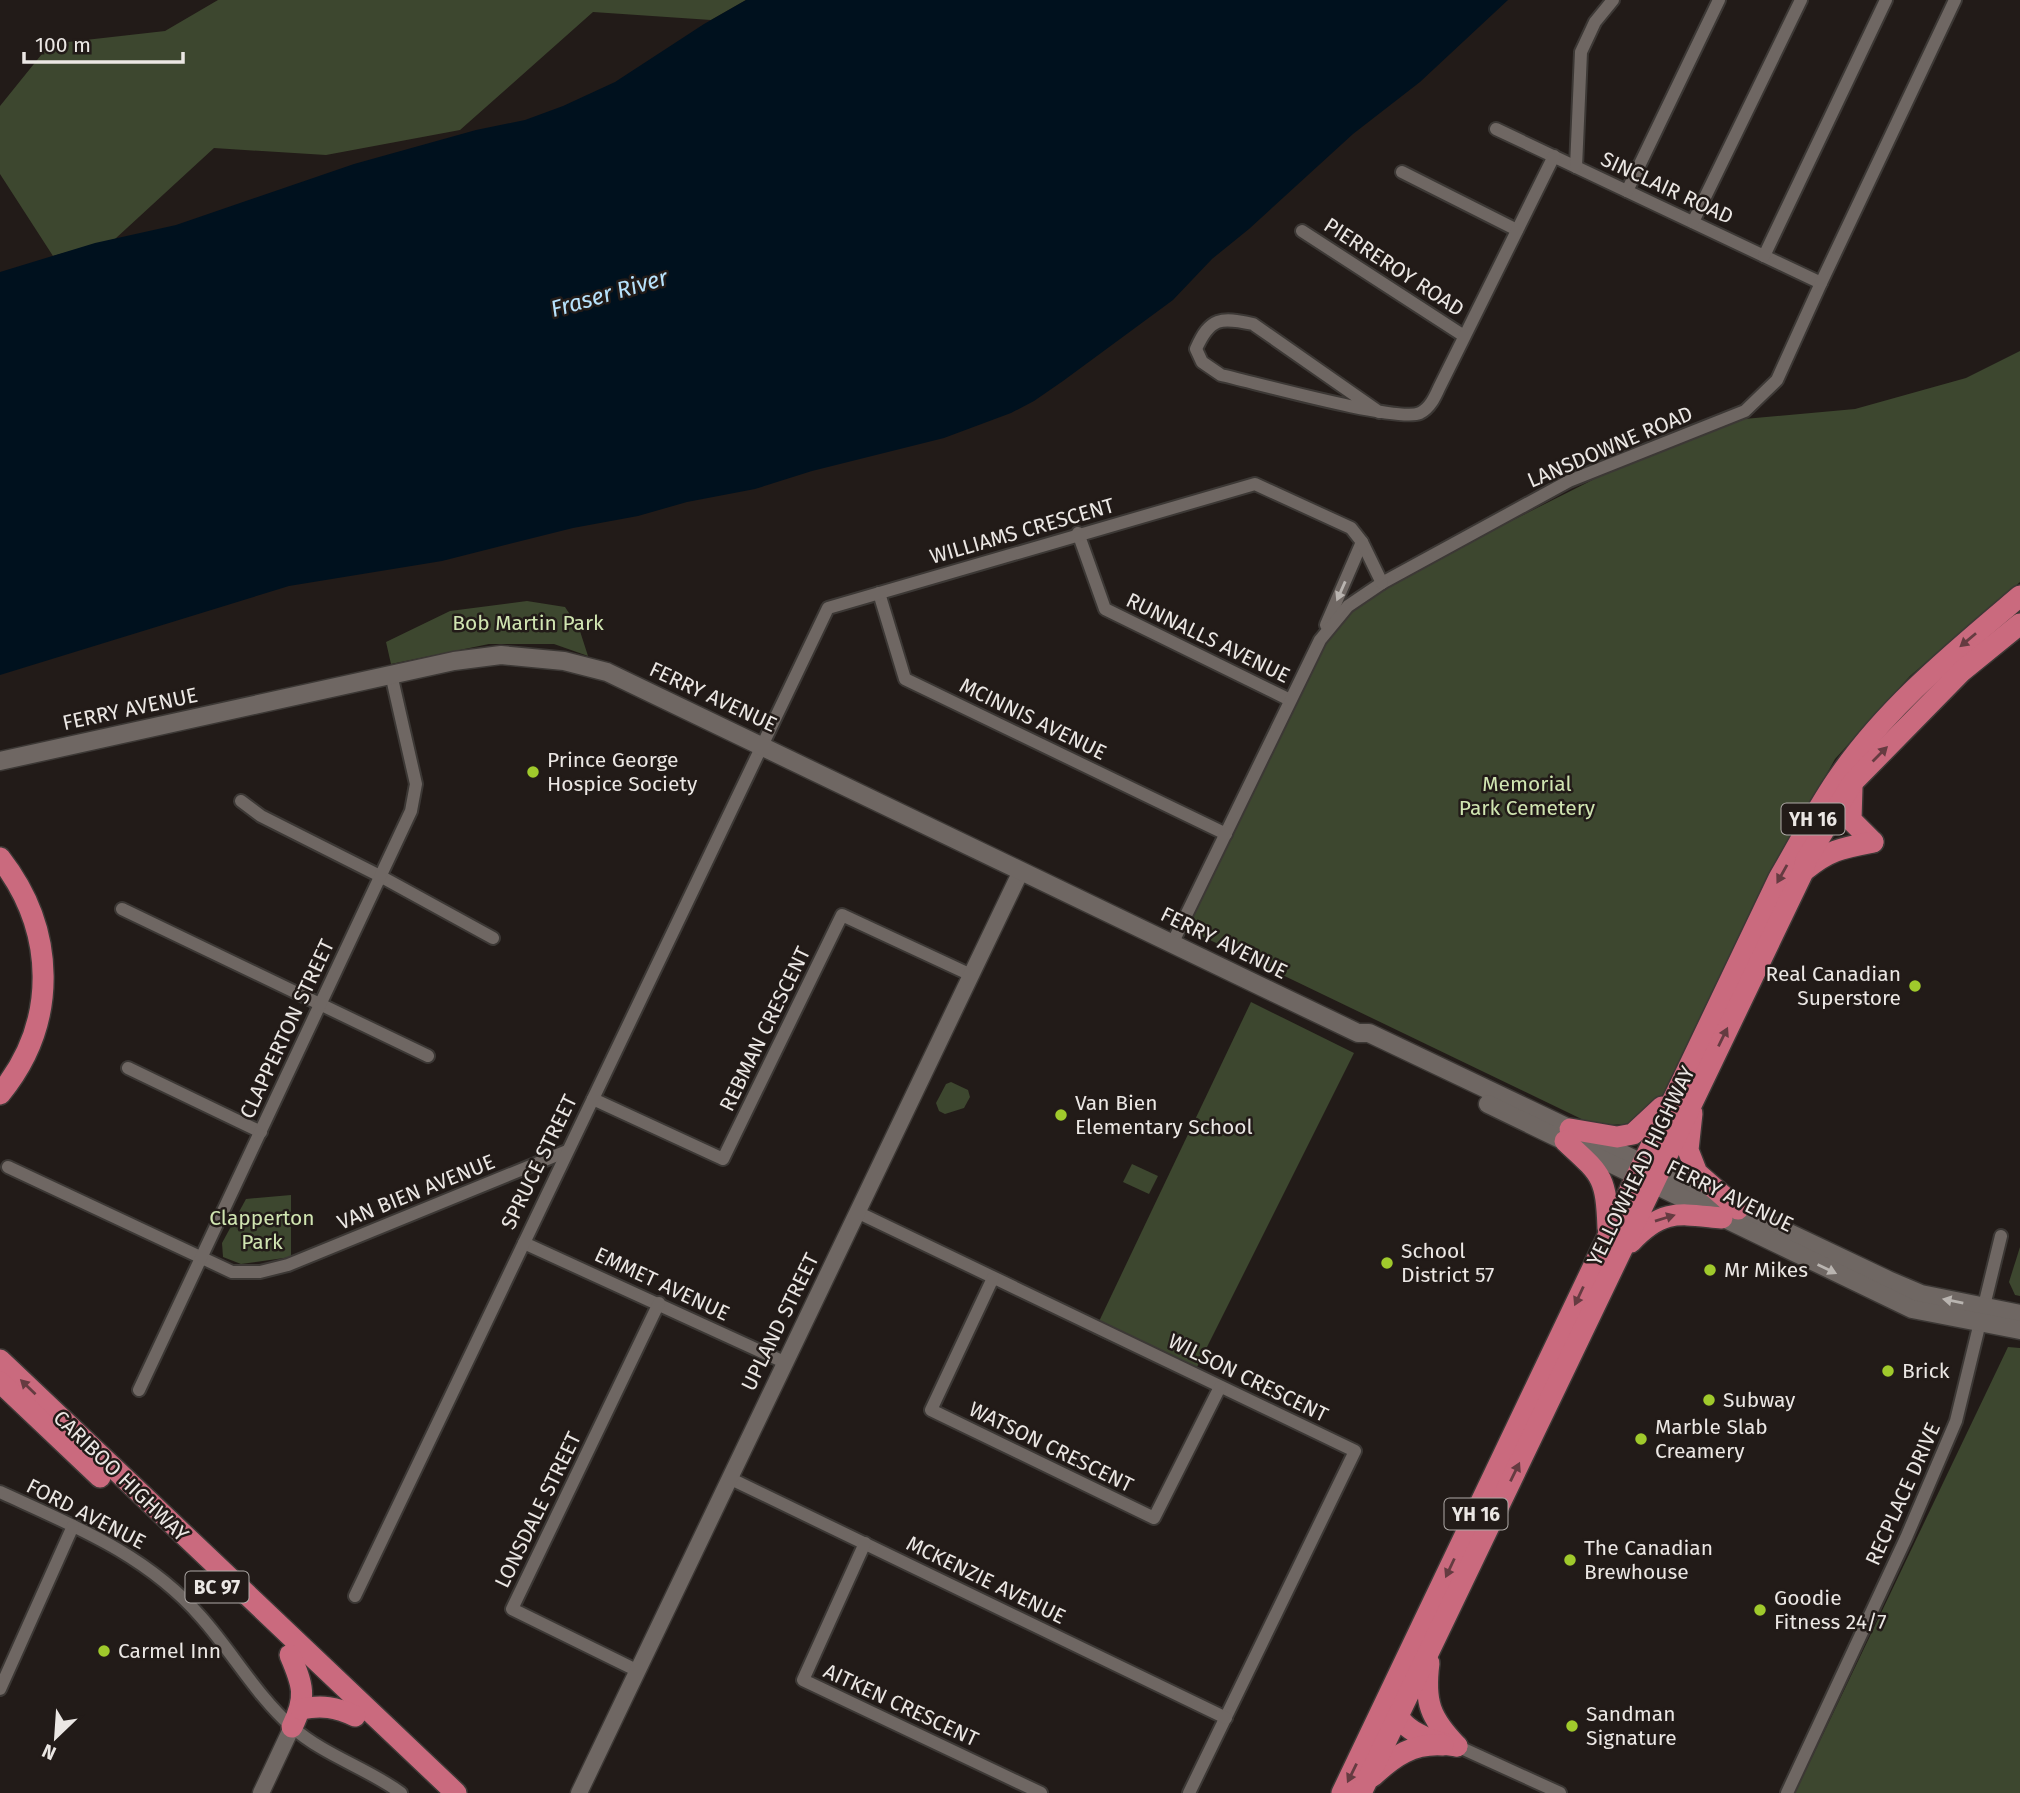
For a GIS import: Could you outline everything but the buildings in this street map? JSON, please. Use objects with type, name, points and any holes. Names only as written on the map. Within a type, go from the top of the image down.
[{"type":"highway","name":"YELLOWHEAD HIGHWAY","points":[[1685,1096],[1779,878],[1836,780],[1880,726],[1950,656],[2020,596]]},
{"type":"highway","name":"YELLOWHEAD HIGHWAY","points":[[1342,1793],[1608,1234],[1647,1174],[1803,872],[1806,860],[1853,782],[1962,671],[2020,624]]},
{"type":"highway","points":[[1803,872],[1823,856],[1843,848],[1873,842],[1851,820],[1853,782]]},
{"type":"highway","points":[[0,858],[19,883],[40,935],[43,989],[31,1042],[18,1069],[0,1094]]},
{"type":"highway","points":[[0,871],[13,888],[23,910],[33,958],[28,1016],[13,1055],[0,1074]]},
{"type":"highway","points":[[1567,1135],[1617,1137],[1633,1134],[1685,1096]]},
{"type":"highway","points":[[1685,1096],[1688,1150],[1697,1173],[1730,1214]]},
{"type":"highway","points":[[1567,1135],[1603,1182],[1608,1234]]},
{"type":"highway","name":"YELLOWHEAD HIGHWAY","points":[[1364,1787],[1620,1253],[1647,1174]]},
{"type":"highway","points":[[1620,1253],[1646,1227],[1663,1217],[1683,1214],[1730,1214]]},
{"type":"highway","name":"CARIBOO HIGHWAY","points":[[0,1360],[456,1793]]},
{"type":"highway","name":"CARIBOO HIGHWAY","points":[[0,1382],[434,1793]]},
{"type":"highway","points":[[1433,1643],[1427,1701],[1451,1745]]},
{"type":"highway","points":[[290,1655],[301,1682],[296,1718],[330,1707],[355,1716]]},
{"type":"highway","points":[[1407,1659],[1395,1704],[1397,1716],[1414,1731],[1451,1745]]},
{"type":"highway","points":[[1364,1787],[1398,1754],[1416,1747],[1451,1745]]},
{"type":"main road","name":"FERRY AVENUE","points":[[0,761],[454,661],[502,655],[564,661],[607,672],[1358,1033],[1368,1033],[1567,1135],[1730,1214],[1921,1294],[2020,1330]]},
{"type":"main road","name":"FERRY AVENUE","points":[[1981,1315],[2020,1314]]},
{"type":"street","points":[[1576,167],[1581,52],[1595,22],[1613,0]]},
{"type":"street","points":[[1627,191],[1719,0]]},
{"type":"street","points":[[1693,222],[1801,0]]},
{"type":"street","points":[[1764,256],[1886,0]]},
{"type":"street","name":"LANSDOWNE ROAD","points":[[1172,944],[1320,640],[1348,606],[1382,583],[1569,481],[1745,411],[1777,380],[1955,0]]},
{"type":"street","name":"SINCLAIR ROAD","points":[[1496,129],[1821,283]]},
{"type":"street","name":"PIERREROY ROAD","points":[[1379,412],[1253,324],[1228,318],[1212,323],[1203,333],[1196,349],[1202,362],[1221,375],[1379,412],[1408,416],[1422,413],[1431,403],[1554,156]]},
{"type":"street","points":[[1402,172],[1517,230]]},
{"type":"street","name":"PIERREROY ROAD","points":[[1302,230],[1464,336]]},
{"type":"street","name":"WILLIAMS CRESCENT","points":[[764,746],[828,608],[1078,533],[1255,484],[1351,528],[1362,542],[1382,583]]},
{"type":"street","name":"RUNNALLS AVENUE","points":[[1078,533],[1105,609],[1290,700]]},
{"type":"street","points":[[1320,640],[1362,542]]},
{"type":"street","name":"MCINNIS AVENUE","points":[[879,593],[905,679],[1226,834]]},
{"type":"street","name":"CLAPPERTON STREET","points":[[139,1391],[411,811],[416,784],[391,674]]},
{"type":"street","name":"SPRUCE STREET","points":[[355,1596],[764,746]]},
{"type":"street","points":[[241,801],[261,816],[380,876],[493,938]]},
{"type":"street","name":"UPLAND STREET","points":[[579,1793],[1021,871]]},
{"type":"street","points":[[122,909],[428,1056]]},
{"type":"street","name":"REBMAN CRESCENT","points":[[593,1099],[723,1159],[842,915],[971,975]]},
{"type":"street","points":[[128,1068],[261,1132]]},
{"type":"street","name":"VAN BIEN AVENUE","points":[[8,1167],[232,1272],[260,1272],[288,1265],[567,1151]]},
{"type":"street","name":"WILSON CRESCENT","points":[[857,1212],[1355,1451],[1226,1718]]},
{"type":"street","name":"RECPLACE DRIVE","points":[[1787,1793],[1906,1538],[1956,1421],[2001,1236]]},
{"type":"street","name":"EMMET AVENUE","points":[[524,1243],[785,1362]]},
{"type":"street","name":"WATSON CRESCENT","points":[[993,1278],[931,1410],[1154,1518],[1220,1387]]},
{"type":"street","name":"LONSDALE STREET","points":[[636,1670],[512,1609],[659,1303]]},
{"type":"street","name":"MCKENZIE AVENUE","points":[[729,1478],[1226,1718]]},
{"type":"street","name":"FORD AVENUE","points":[[0,1492],[121,1549],[157,1574],[201,1617],[243,1674],[296,1718],[320,1748],[401,1793]]},
{"type":"street","points":[[0,1689],[73,1526]]},
{"type":"street","name":"AITKEN CRESCENT","points":[[865,1543],[803,1680],[1041,1793]]},
{"type":"street","points":[[261,1793],[296,1718]]},
{"type":"street","points":[[1188,1793],[1226,1718]]},
{"type":"street","points":[[1451,1745],[1560,1793]]},
{"type":"green space","points":[[218,0],[746,0],[711,20],[593,12],[460,130],[326,155],[214,148],[115,239],[53,256],[0,174],[0,106],[50,44],[165,31]]},
{"type":"green space","name":"Memorial Park Cemetery","points":[[2020,351],[2020,582],[1910,676],[1835,759],[1764,887],[1669,1089],[1644,1118],[1625,1124],[1596,1126],[1183,927],[1317,640],[1390,582],[1644,454],[1733,420],[1855,409],[1966,378]]},
{"type":"green space","name":"Bob Martin Park","points":[[527,601],[565,607],[579,628],[588,656],[554,644],[489,644],[391,664],[386,642],[450,611]]},
{"type":"green space","points":[[1251,1002],[1354,1053],[1191,1379],[1093,1334]]},
{"type":"green space","points":[[951,1082],[968,1090],[970,1097],[964,1108],[945,1114],[939,1111],[936,1103],[946,1084]]},
{"type":"green space","points":[[1132,1164],[1158,1176],[1149,1194],[1123,1182]]},
{"type":"green space","name":"Clapperton Park","points":[[291,1195],[291,1257],[241,1264],[223,1257],[222,1243],[246,1199]]},
{"type":"green space","points":[[2020,1247],[2020,1296],[2015,1295],[2009,1282]]},
{"type":"green space","points":[[2008,1347],[2020,1348],[2020,1793],[1795,1793]]},
{"type":"water","name":"Fraser River","points":[[746,0],[1508,0],[1420,82],[1353,134],[1212,259],[1173,300],[1063,381],[1011,413],[944,438],[812,471],[755,489],[573,528],[442,561],[289,586],[0,675],[0,272],[95,243],[176,225],[354,164],[476,130],[525,120],[615,82]]},
{"type":"place","name":"Prince George Hospice Society","points":[[533,772]]},
{"type":"place","name":"Real Canadian Superstore","points":[[1915,986]]},
{"type":"place","name":"Van Bien Elementary School","points":[[1061,1115]]},
{"type":"place","name":"School District 57","points":[[1387,1263]]},
{"type":"place","name":"Mr Mikes","points":[[1710,1270]]},
{"type":"place","name":"Brick","points":[[1888,1371]]},
{"type":"place","name":"Subway","points":[[1709,1400]]},
{"type":"place","name":"Marble Slab Creamery","points":[[1641,1439]]},
{"type":"place","name":"The Canadian Brewhouse","points":[[1570,1560]]},
{"type":"place","name":"Goodie Fitness 24/7","points":[[1760,1610]]},
{"type":"place","name":"Carmel Inn","points":[[104,1651]]},
{"type":"place","name":"Sandman Signature","points":[[1572,1726]]}]
